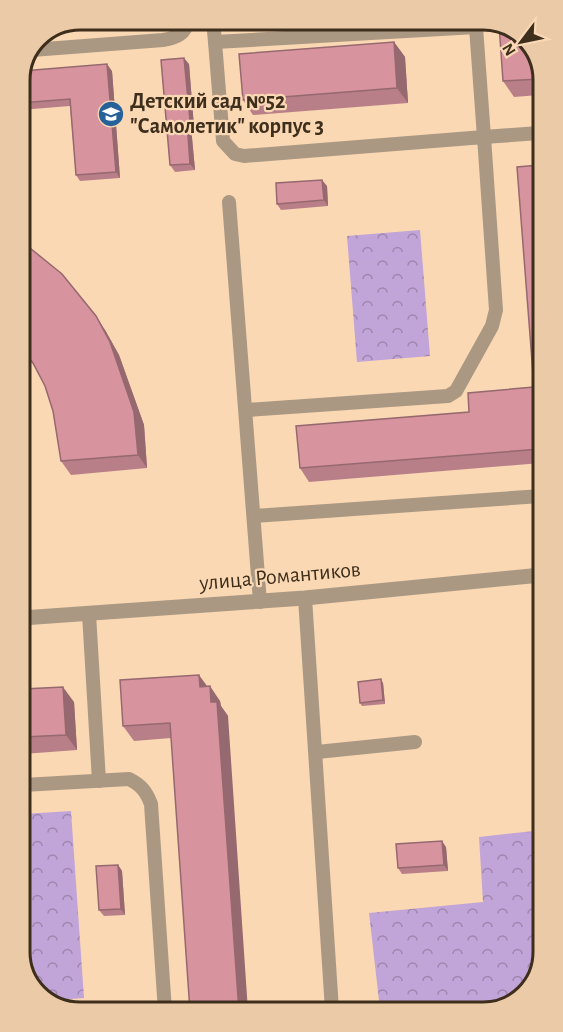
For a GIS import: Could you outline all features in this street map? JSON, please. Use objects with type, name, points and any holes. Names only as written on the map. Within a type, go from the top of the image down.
[{"type":"street","name":"улица Романтиков","points":[[30,618],[260,602],[533,575]]},
{"type":"lane","points":[[41,49],[163,40],[175,38],[185,30]]},
{"type":"lane","points":[[214,30],[223,141],[235,154],[244,156],[533,133]]},
{"type":"lane","points":[[215,42],[380,30]]},
{"type":"lane","points":[[247,410],[448,396],[456,391],[492,326],[496,310],[476,30]]},
{"type":"lane","points":[[230,202],[260,602]]},
{"type":"lane","points":[[254,516],[533,497]]},
{"type":"lane","points":[[306,598],[332,1002]]},
{"type":"lane","points":[[88,614],[99,781]]},
{"type":"lane","points":[[317,752],[415,742]]},
{"type":"lane","points":[[30,785],[129,779],[140,784],[151,804],[164,1002]]},
{"type":"green space","points":[[420,230],[430,356],[357,362],[347,236]]},
{"type":"green space","points":[[71,811],[84,998],[66,999],[52,994],[38,980],[31,962],[30,814]]},
{"type":"green space","points":[[533,831],[533,952],[525,980],[516,990],[493,1001],[379,1002],[369,913],[483,902],[479,837]]},
{"type":"building","points":[[500,33],[511,38],[523,50],[529,61],[533,79],[503,81]]},
{"type":"building","points":[[394,42],[397,88],[243,100],[239,54]]},
{"type":"building","points":[[184,58],[190,120],[187,121],[190,164],[170,165],[161,60]]},
{"type":"building","points":[[107,64],[116,172],[76,175],[70,99],[30,102],[31,70]]},
{"type":"building","points":[[533,166],[533,374],[517,167]]},
{"type":"building","points":[[322,180],[324,200],[277,204],[276,183]]},
{"type":"building","points":[[30,248],[62,274],[96,316],[110,342],[134,412],[138,455],[61,461],[53,411],[45,386],[30,359]]},
{"type":"building","points":[[533,387],[533,450],[300,468],[296,426],[469,412],[468,393]]},
{"type":"building","points":[[199,675],[200,687],[210,686],[211,702],[217,702],[238,1002],[189,1002],[170,723],[123,726],[120,680]]},
{"type":"building","points":[[381,679],[383,700],[360,703],[358,682]]},
{"type":"building","points":[[63,687],[66,735],[30,737],[30,689]]},
{"type":"building","points":[[442,841],[444,865],[398,868],[396,844]]},
{"type":"building","points":[[118,865],[121,909],[99,910],[96,866]]},
{"type":"place","name":"Детский сад №52 \"Самолетик\" корпус 3","points":[[111,114]]}]
